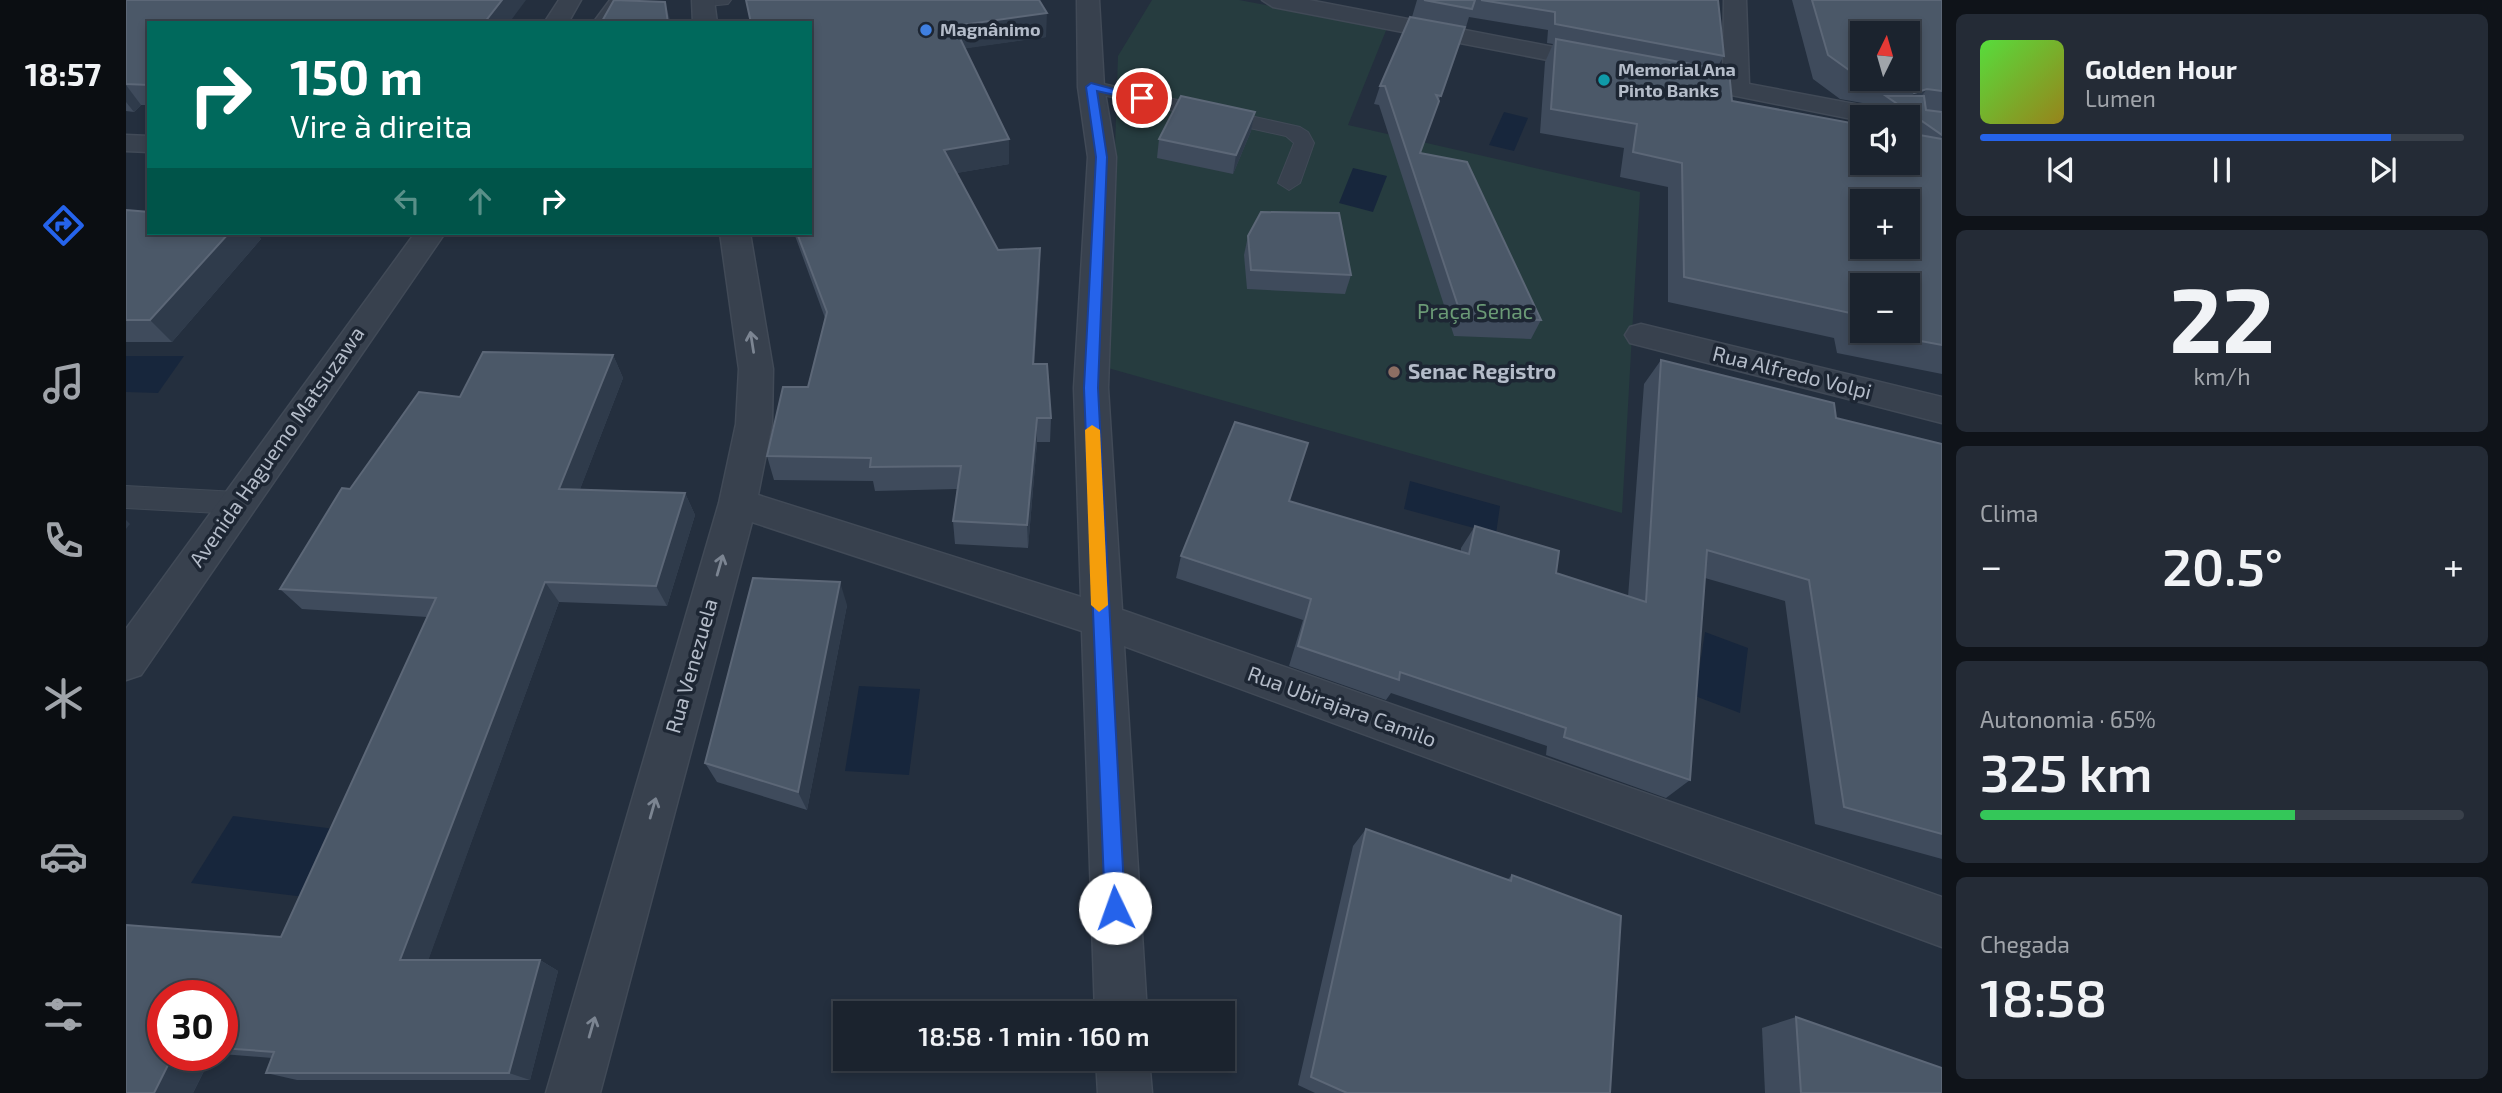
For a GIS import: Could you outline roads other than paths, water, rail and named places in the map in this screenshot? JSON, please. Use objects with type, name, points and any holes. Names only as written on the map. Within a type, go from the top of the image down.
[{"type":"street","points":[[557,21],[570,0]]},
{"type":"street","points":[[606,21],[622,0]]},
{"type":"street","points":[[1088,0],[1091,87],[1102,157],[1091,388],[1100,620],[1120,1001]]},
{"type":"street","points":[[1273,0],[1630,68]]},
{"type":"street","points":[[1735,0],[1736,89]]},
{"type":"street","points":[[1656,73],[1850,111]]},
{"type":"street","points":[[126,143],[147,144]]},
{"type":"street","name":"Avenida Haguemo Matsuzawa","points":[[126,662],[429,235]]},
{"type":"street","name":"Rua Venezuela","points":[[573,1093],[738,503],[754,424],[756,369],[736,235]]},
{"type":"street","name":"Rua Alfredo Volpi","points":[[1642,335],[1942,410]]},
{"type":"street","name":"Rua Ubirajara Camilo","points":[[738,503],[1100,620],[1942,922]]},
{"type":"street","points":[[1124,1071],[1125,1093]]},
{"type":"lane","points":[[1091,87],[1293,131],[1301,136],[1304,142],[1289,183]]},
{"type":"lane","points":[[126,497],[237,503]]},
{"type":"water","points":[[1504,112],[1528,118],[1514,151],[1489,145]]},
{"type":"water","points":[[1353,168],[1387,176],[1373,212],[1339,203]]},
{"type":"water","points":[[126,356],[184,356],[158,393],[126,392]]},
{"type":"water","points":[[1410,481],[1500,506],[1496,534],[1404,509]]},
{"type":"water","points":[[1705,632],[1748,648],[1740,713],[1695,696]]},
{"type":"water","points":[[859,686],[920,689],[909,775],[845,771]]},
{"type":"water","points":[[233,816],[343,830],[305,897],[191,883]]},
{"type":"place","name":"Magnânimo","points":[[926,30]]},
{"type":"place","name":"Memorial Ana Pinto Banks","points":[[1604,80]]},
{"type":"place","name":"Senac Registro","points":[[1394,372]]},
{"type":"park label","name":"Praça Senac","points":[[1475,312]]}]
